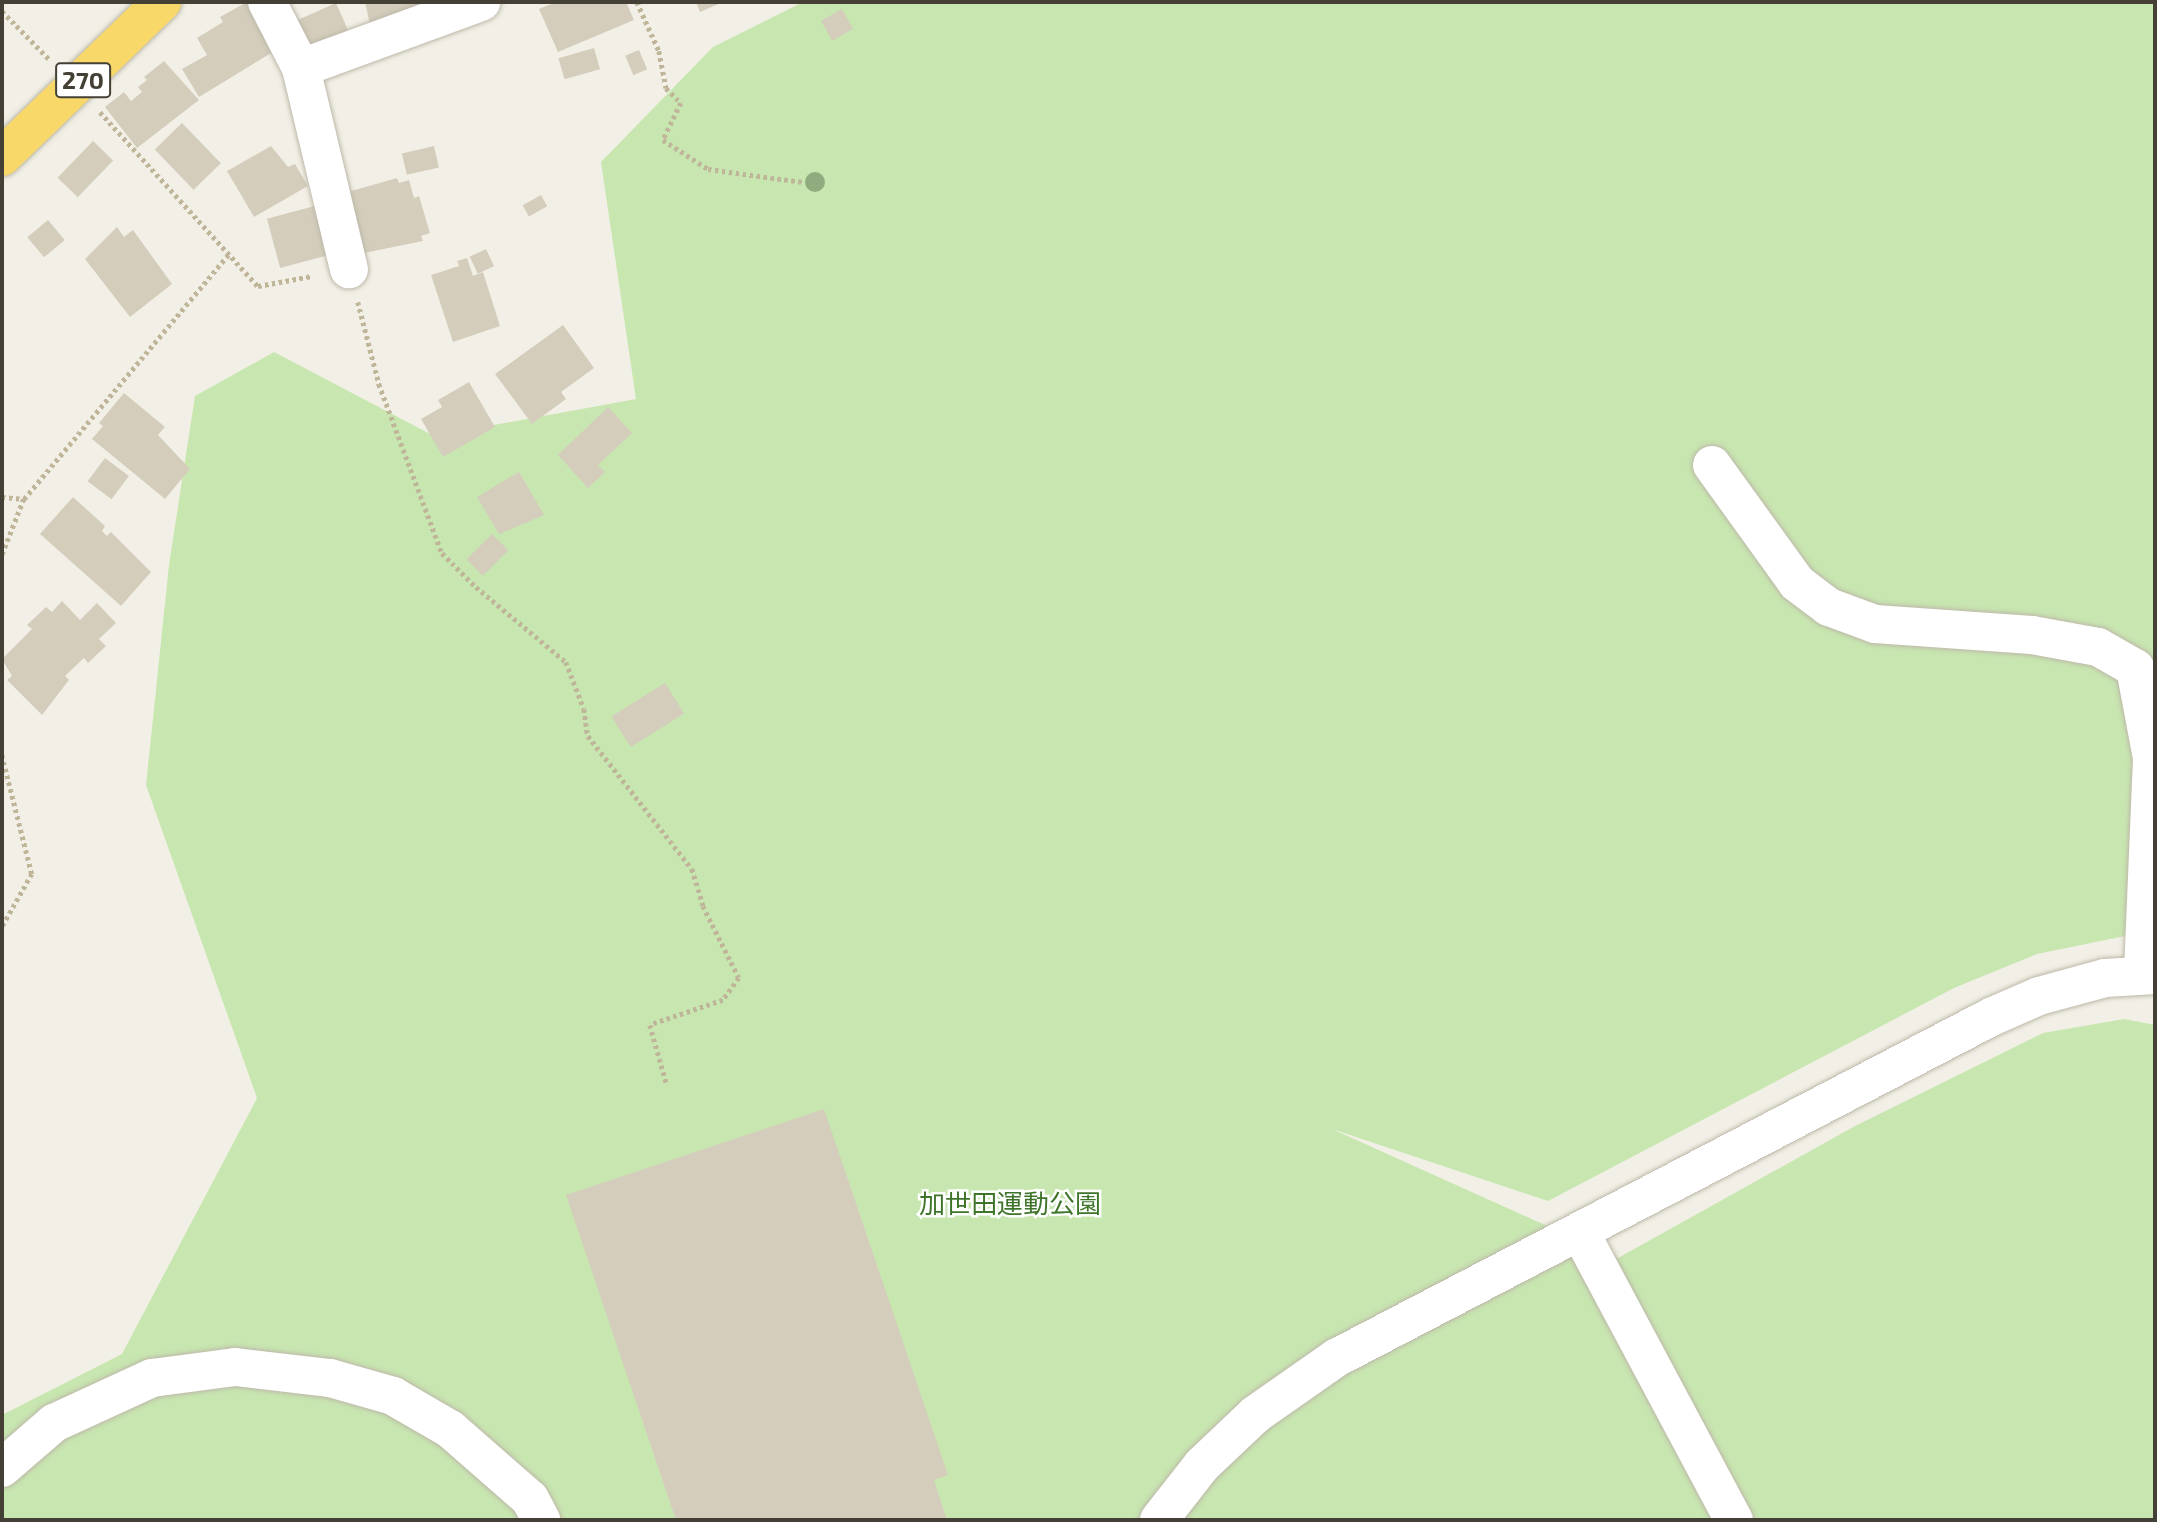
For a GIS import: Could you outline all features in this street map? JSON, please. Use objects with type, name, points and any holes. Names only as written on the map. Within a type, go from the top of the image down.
[{"type":"highway","name":"270","points":[[2,157],[162,2]]},
{"type":"street","points":[[267,2],[301,68],[349,270]]},
{"type":"street","points":[[301,68],[481,2]]},
{"type":"street","points":[[1159,1520],[1202,1465],[1256,1414],[1335,1358],[1991,1017],[2039,996],[2149,974],[2152,758],[2135,668],[2098,648],[2032,635],[1875,624],[1829,607],[1797,583],[1712,466]]},
{"type":"street","points":[[1580,1233],[1734,1520]]},
{"type":"street","points":[[2,1468],[54,1423],[152,1378],[234,1367],[330,1378],[393,1396],[450,1429],[530,1499],[541,1520]]},
{"type":"path","points":[[637,2],[659,51],[666,88],[681,103],[663,140],[708,169],[803,182]]},
{"type":"path","points":[[2,11],[57,68]]},
{"type":"path","points":[[93,104],[258,286],[349,270],[380,384],[442,553],[476,587],[566,662],[584,709],[588,736],[692,869],[703,906],[739,978],[723,1000],[650,1025],[667,1085]]},
{"type":"path","points":[[2,555],[24,499],[229,254]]},
{"type":"path","points":[[2,497],[24,499]]},
{"type":"path","points":[[2,755],[32,874],[2,927]]},
{"type":"green space","name":"加世田運動公園","points":[[803,2],[2155,2],[2155,762],[2125,936],[2037,954],[1954,988],[1548,1201],[1332,1129],[1618,1258],[1855,1126],[2043,1033],[2124,1019],[2155,1025],[2155,1520],[2,1520],[2,1415],[122,1354],[257,1098],[146,785],[169,565],[195,396],[274,352],[434,436],[636,399],[601,162],[713,47]]},
{"type":"building","points":[[247,2],[276,50],[199,97],[182,69],[207,55],[197,38],[223,22],[220,17]]},
{"type":"building","points":[[365,2],[443,2],[373,39]]},
{"type":"building","points":[[556,2],[626,2],[634,20],[558,52],[539,9]]},
{"type":"building","points":[[696,2],[723,2],[700,12]]},
{"type":"building","points":[[336,3],[352,39],[311,57],[295,21]]},
{"type":"building","points":[[842,9],[853,29],[832,41],[821,21]]},
{"type":"building","points":[[594,48],[600,69],[564,79],[558,58]]},
{"type":"building","points":[[639,50],[647,69],[633,75],[625,56]]},
{"type":"building","points":[[164,61],[199,100],[137,148],[105,107],[124,92],[131,101],[142,92],[138,87],[147,80],[144,77]]},
{"type":"building","points":[[182,123],[221,163],[194,190],[155,149]]},
{"type":"building","points":[[93,141],[113,160],[78,197],[58,178]]},
{"type":"building","points":[[271,146],[288,167],[295,164],[308,186],[254,217],[227,171]]},
{"type":"building","points":[[434,146],[439,167],[407,175],[402,153]]},
{"type":"building","points":[[397,178],[399,183],[409,180],[414,198],[419,196],[430,233],[421,236],[423,241],[364,253],[348,192]]},
{"type":"building","points":[[541,195],[547,206],[529,217],[523,205]]},
{"type":"building","points":[[322,204],[335,253],[280,268],[267,219]]},
{"type":"building","points":[[48,220],[65,240],[44,257],[27,237]]},
{"type":"building","points":[[117,227],[124,237],[133,230],[172,284],[130,317],[85,259]]},
{"type":"building","points":[[486,249],[494,266],[478,274],[470,257]]},
{"type":"building","points":[[467,258],[473,276],[483,272],[500,326],[453,342],[431,275],[459,266],[457,261]]},
{"type":"building","points":[[563,325],[594,368],[561,392],[566,399],[532,424],[495,374]]},
{"type":"building","points":[[469,382],[495,427],[443,457],[421,419],[442,407],[438,400]]},
{"type":"building","points":[[124,393],[165,427],[158,435],[190,469],[165,499],[92,439],[103,426],[99,423]]},
{"type":"building","points":[[608,407],[632,433],[598,465],[605,472],[588,488],[558,455]]},
{"type":"building","points":[[105,458],[129,476],[112,499],[88,481]]},
{"type":"building","points":[[519,472],[544,515],[499,534],[477,497]]},
{"type":"building","points":[[73,497],[105,526],[102,531],[107,536],[111,532],[151,572],[121,606],[40,534]]},
{"type":"building","points":[[492,534],[508,550],[483,576],[467,559]]},
{"type":"building","points":[[62,601],[80,620],[97,603],[116,623],[99,639],[106,646],[88,663],[84,658],[65,676],[69,680],[42,715],[7,680],[12,676],[2,659],[32,629],[27,625],[46,607],[52,612]]},
{"type":"building","points":[[665,683],[684,714],[631,747],[612,716]]},
{"type":"building","points":[[824,1109],[948,1475],[934,1480],[947,1520],[676,1520],[566,1195]]}]
